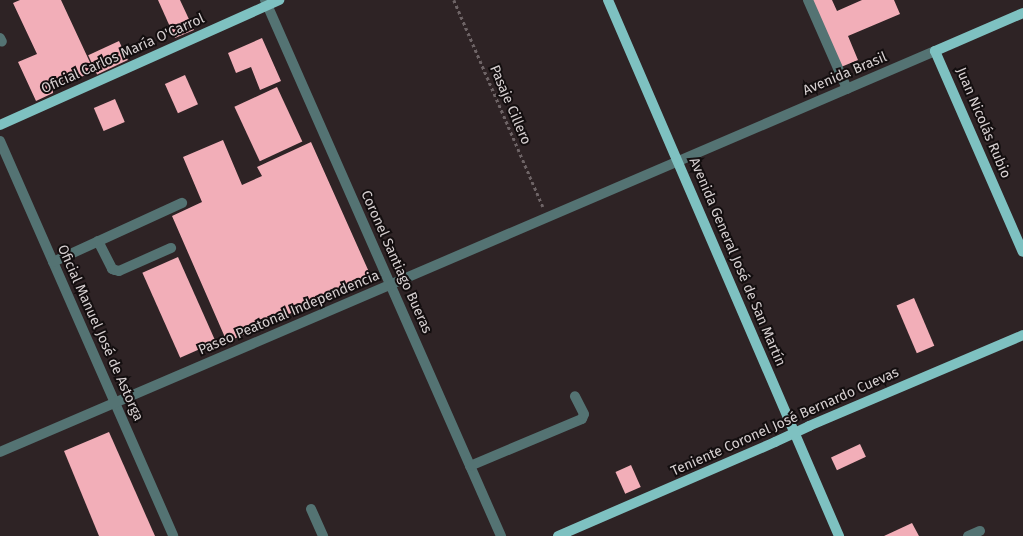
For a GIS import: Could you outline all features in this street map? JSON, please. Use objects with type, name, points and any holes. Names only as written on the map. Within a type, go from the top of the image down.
[{"type":"main road","name":"Oficial Carlos María O'Carrol","points":[[0,124],[266,3],[279,0]]},
{"type":"main road","name":"Avenida General José de San Martín","points":[[608,0],[839,536]]},
{"type":"main road","name":"Avenida Brasil","points":[[935,51],[1023,13]]},
{"type":"main road","name":"Juan Nicolás Rubio","points":[[935,51],[1023,252]]},
{"type":"main road","name":"Teniente Coronel José Bernardo Cuevas","points":[[561,535],[795,434],[809,426],[1023,335]]},
{"type":"street","points":[[808,0],[847,89]]},
{"type":"street","name":"Coronel Santiago Bueras","points":[[266,3],[501,536]]},
{"type":"street","name":"Avenida Brasil","points":[[678,161],[935,51]]},
{"type":"street","name":"Oficial Manuel José de Astorga","points":[[0,141],[173,536]]},
{"type":"street","name":"Paseo Peatonal Independencia","points":[[0,452],[678,161]]},
{"type":"street","points":[[53,262],[182,203]]},
{"type":"street","points":[[98,241],[112,269],[119,271],[171,248]]},
{"type":"street","points":[[470,466],[582,419],[584,414],[575,396]]},
{"type":"street","points":[[311,508],[323,536]]},
{"type":"street","points":[[968,536],[980,531]]},
{"type":"path","name":"Pasaje Cillero","points":[[454,0],[547,217]]},
{"type":"building","points":[[20,0],[61,0],[94,71],[53,90],[53,93],[36,101],[18,62],[37,54],[13,3]]},
{"type":"building","points":[[158,0],[180,0],[194,30],[175,38]]},
{"type":"building","points":[[812,0],[832,0],[837,11],[862,0],[894,0],[900,14],[848,36],[858,60],[841,67]]},
{"type":"building","points":[[262,38],[281,81],[260,90],[251,67],[236,73],[228,53]]},
{"type":"building","points":[[119,41],[128,60],[97,74],[88,55]]},
{"type":"building","points":[[185,75],[198,104],[178,113],[165,84]]},
{"type":"building","points":[[277,87],[302,141],[260,161],[234,107]]},
{"type":"building","points":[[115,99],[125,122],[104,131],[94,108]]},
{"type":"building","points":[[223,140],[242,185],[262,176],[257,167],[311,142],[369,272],[367,279],[227,342],[172,216],[202,202],[183,157]]},
{"type":"building","points":[[178,257],[216,342],[180,358],[142,273]]},
{"type":"building","points":[[914,298],[934,346],[917,353],[897,305]]},
{"type":"building","points":[[109,432],[155,536],[99,536],[64,451]]},
{"type":"building","points":[[860,444],[866,457],[837,470],[831,458]]},
{"type":"building","points":[[631,465],[641,487],[625,494],[615,472]]},
{"type":"building","points":[[912,523],[919,536],[884,536]]}]
